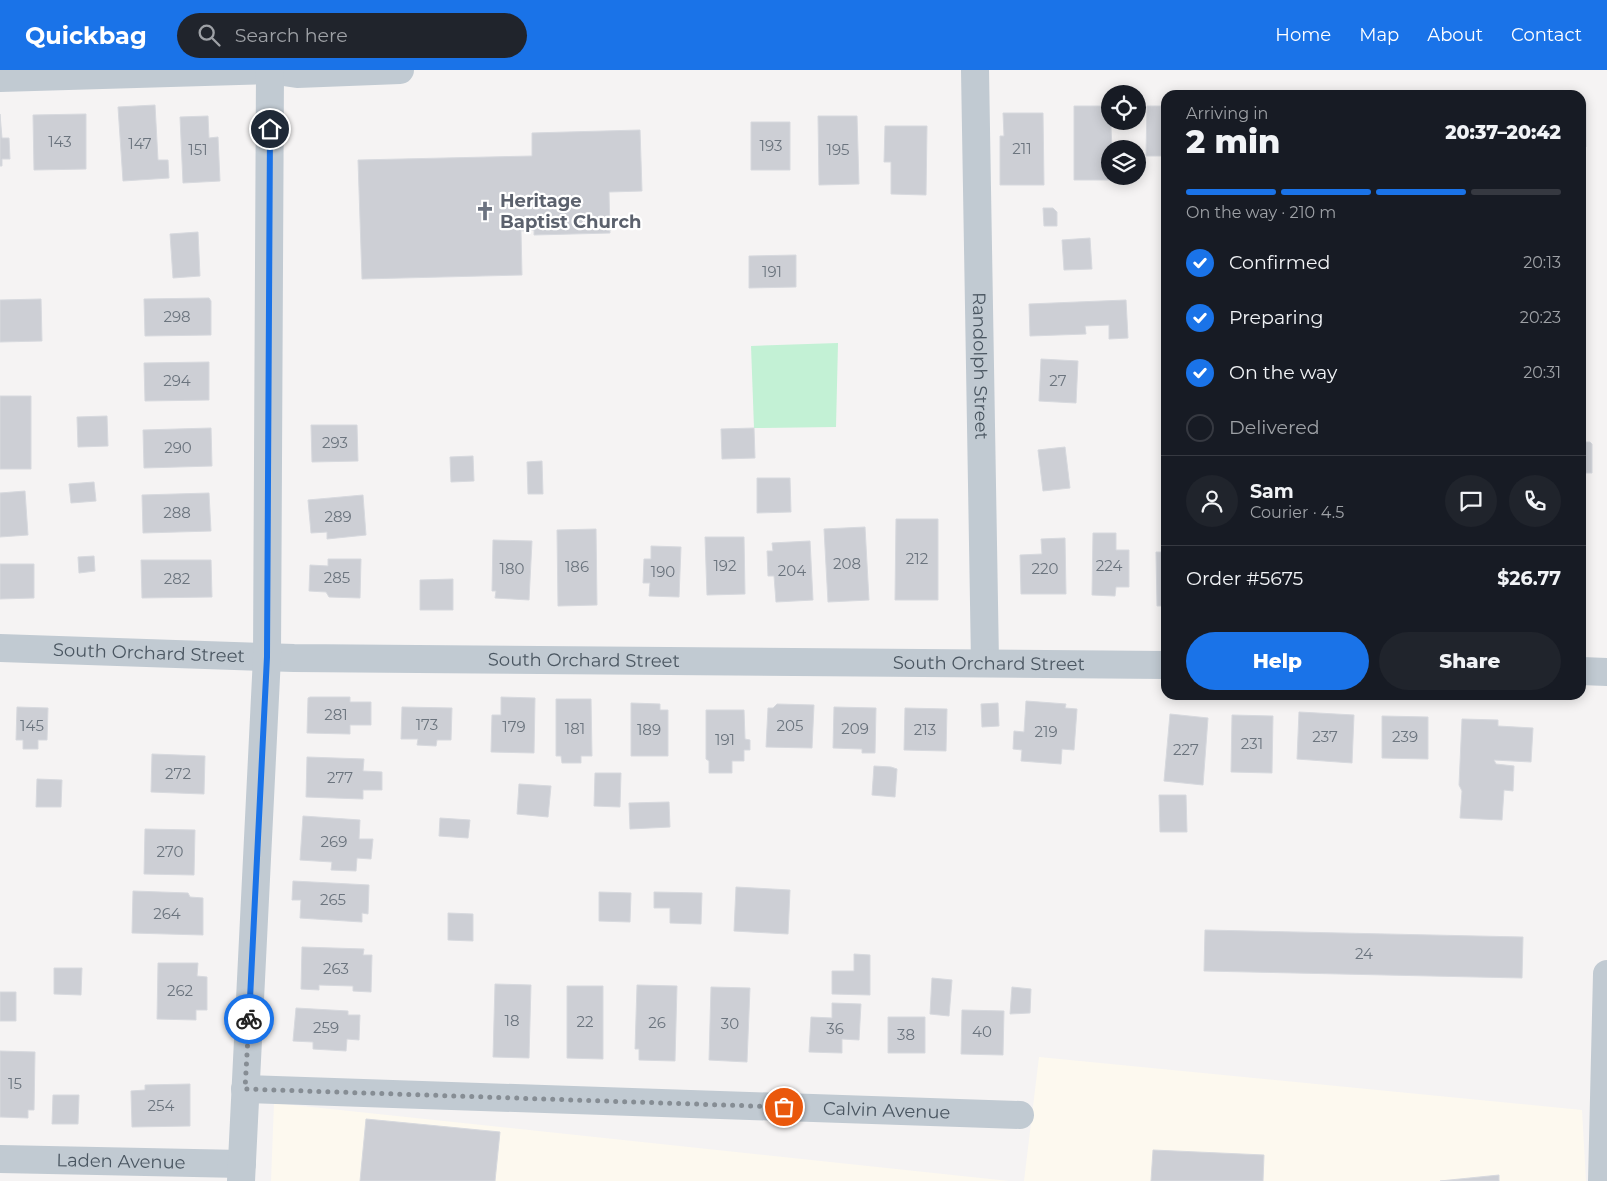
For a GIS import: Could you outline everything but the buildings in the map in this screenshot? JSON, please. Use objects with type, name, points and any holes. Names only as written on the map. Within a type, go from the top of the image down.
[{"type":"street","points":[[242,1172],[267,657],[270,70]]},
{"type":"street","points":[[0,78],[270,70],[297,74],[400,70]]},
{"type":"street","name":"Randolph Street","points":[[975,70],[985,662]]},
{"type":"street","name":"South Orchard Street","points":[[0,648],[267,657],[1161,665]]},
{"type":"street","points":[[1586,671],[1607,672]]},
{"type":"street","points":[[1602,1181],[1607,974]]},
{"type":"street","name":"Calvin Avenue","points":[[245,1089],[1020,1115]]},
{"type":"street","name":"Laden Avenue","points":[[0,1159],[242,1172]]},
{"type":"shaded area","points":[[1039,1057],[1582,1110],[1586,1181],[1024,1181]]},
{"type":"shaded area","points":[[274,1103],[1009,1181],[271,1181]]},
{"type":"green space","points":[[838,343],[836,427],[754,428],[751,346]]},
{"type":"way so far","points":[[249,1019],[245,1089],[784,1107]]},
{"type":"place","name":"Heritage Baptist Church","points":[[485,211]]},
{"type":"route","points":[[249,1019],[267,657],[270,129]]}]
